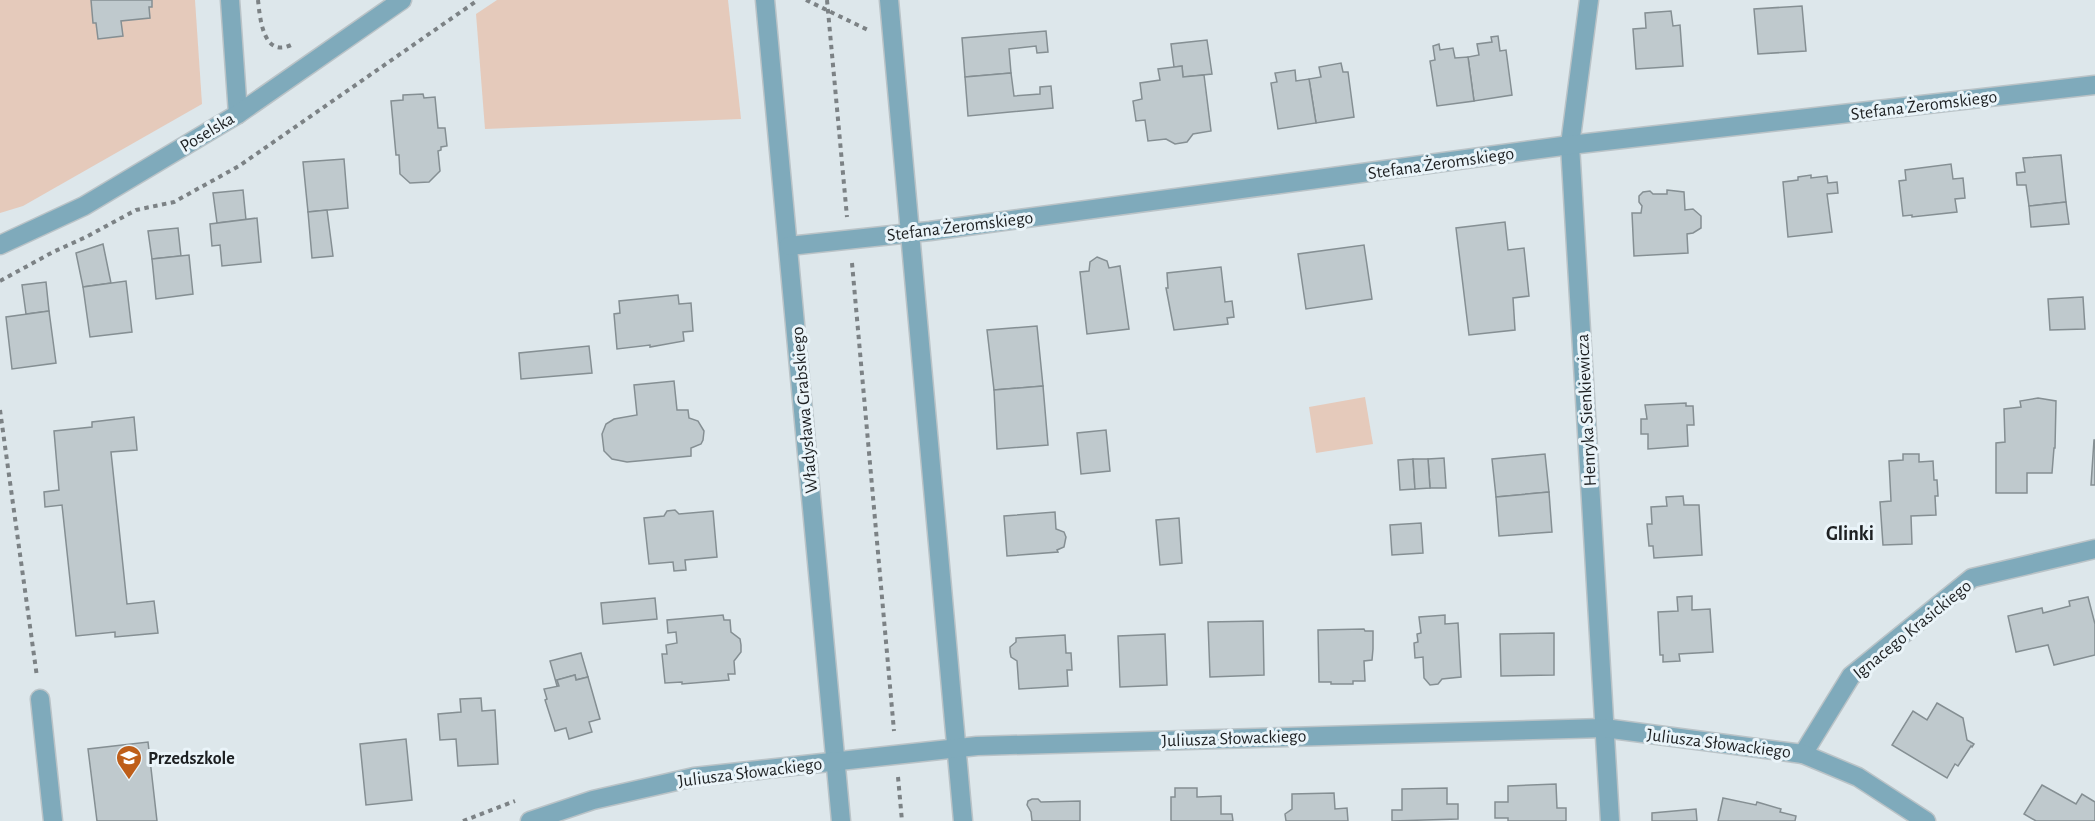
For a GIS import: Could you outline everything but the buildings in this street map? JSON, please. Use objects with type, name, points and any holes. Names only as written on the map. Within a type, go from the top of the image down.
[{"type":"street","points":[[230,0],[238,114]]},
{"type":"street","name":"Poselska","points":[[0,245],[84,206],[238,114],[402,0]]},
{"type":"street","name":"Władysława Grabskiego","points":[[765,0],[841,821]]},
{"type":"street","points":[[890,0],[963,821]]},
{"type":"street","name":"Henryka Sienkiewicza","points":[[1589,0],[1570,145],[1610,821]]},
{"type":"street","name":"Stefana Żeromskiego","points":[[789,246],[910,233],[1570,145],[2095,85]]},
{"type":"street","name":"Ignacego Krasickiego","points":[[1803,754],[1851,676],[1972,578],[2095,549]]},
{"type":"street","points":[[40,699],[53,821]]},
{"type":"street","name":"Juliusza Słowackiego","points":[[530,821],[593,800],[694,777],[977,746],[1604,728],[1803,754],[1858,777],[1926,821]]},
{"type":"path","points":[[258,0],[262,28],[270,43],[280,48],[293,44]]},
{"type":"path","points":[[0,281],[136,210],[174,202],[239,166],[478,0]]},
{"type":"path","points":[[806,0],[893,42]]},
{"type":"path","points":[[827,0],[902,821]]},
{"type":"path","points":[[0,410],[40,699]]},
{"type":"shaded area","points":[[0,0],[195,0],[202,104],[23,206],[0,213]]},
{"type":"shaded area","points":[[497,0],[728,0],[741,119],[485,129],[476,14]]},
{"type":"shaded area","points":[[1365,397],[1373,444],[1316,453],[1309,407]]},
{"type":"place","name":"Przedszkole","points":[[129,781]]},
{"type":"district","name":"Glinki","points":[[1850,533]]}]
